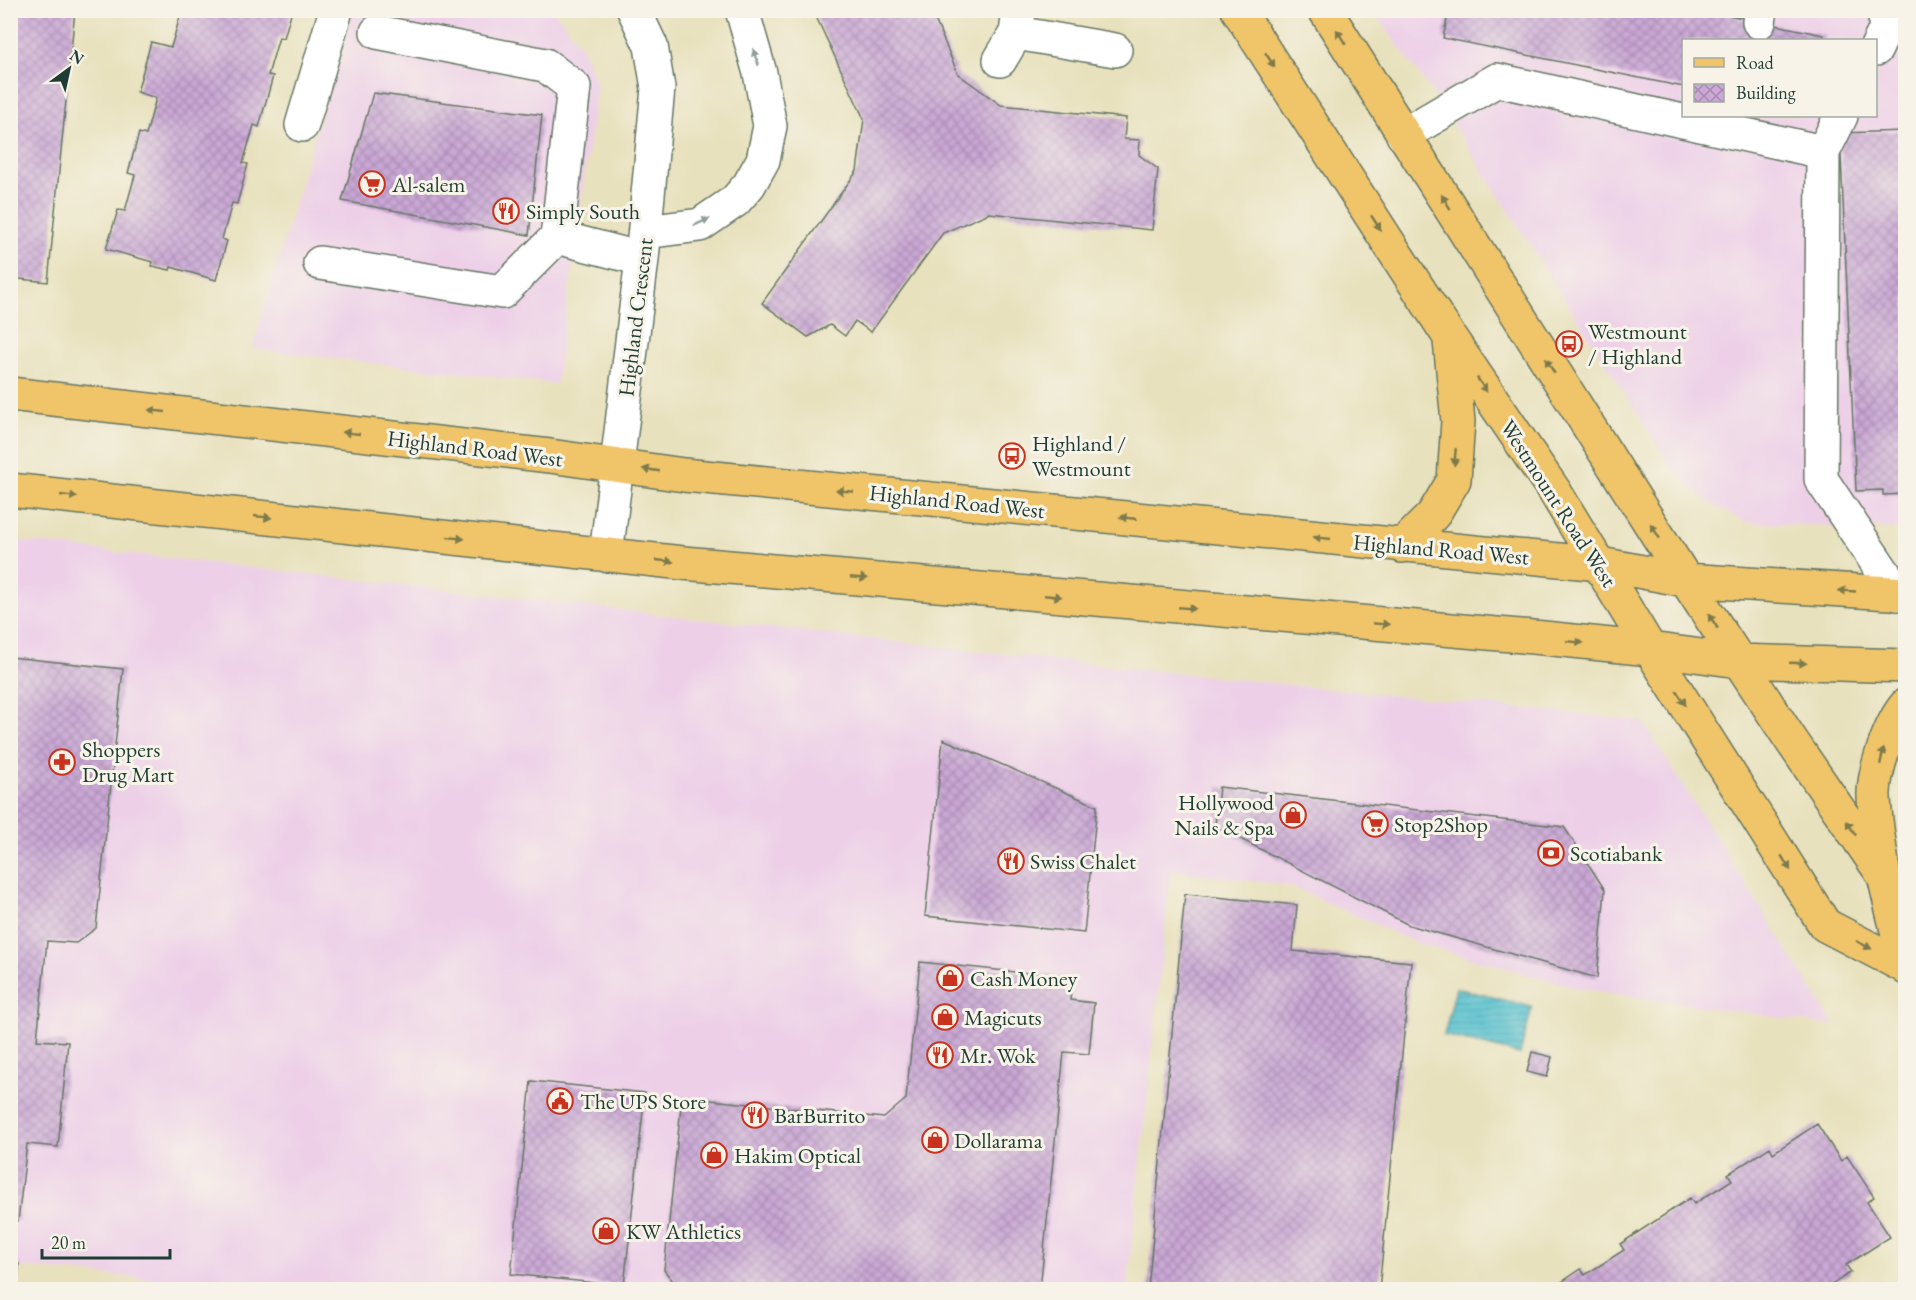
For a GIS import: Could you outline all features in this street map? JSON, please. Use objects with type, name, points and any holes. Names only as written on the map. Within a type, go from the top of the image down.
[{"type":"main road","name":"Westmount Road West","points":[[1238,10],[1449,336],[1555,492],[1650,649],[1825,925],[1905,967]]},
{"type":"main road","name":"Westmount Road West","points":[[1325,10],[1686,580],[1884,876],[1905,967]]},
{"type":"main road","points":[[1401,546],[1433,514],[1454,480],[1458,421],[1449,336]]},
{"type":"main road","name":"Highland Road West","points":[[10,394],[550,456],[684,475],[1600,564],[1686,580],[1901,594]]},
{"type":"main road","points":[[10,490],[606,555],[1650,649],[1739,661],[1905,666]]},
{"type":"main road","points":[[1884,876],[1874,794],[1884,745],[1898,713],[1905,705]]},
{"type":"street","points":[[302,125],[336,10]]},
{"type":"street","name":"Highland Crescent","points":[[606,555],[644,246],[658,88],[651,46],[634,10]]},
{"type":"street","points":[[557,237],[644,246],[700,225],[735,201],[749,184],[763,160],[770,126],[760,73],[742,10]]},
{"type":"street","points":[[1877,45],[1885,30],[1886,10]]},
{"type":"street","points":[[320,263],[502,292],[557,237],[574,87],[545,65],[377,32]]},
{"type":"street","points":[[1012,34],[1115,50]]},
{"type":"street","points":[[1403,135],[1497,80],[1682,114]]},
{"type":"street","points":[[1700,117],[1744,125],[1823,152]]},
{"type":"street","points":[[1840,117],[1823,152],[1821,479],[1901,594]]},
{"type":"shaded area","points":[[550,10],[560,18],[581,46],[597,84],[556,384],[252,349],[352,11]]},
{"type":"shaded area","points":[[1373,11],[1905,11],[1905,529],[1746,522],[1710,503],[1675,472],[1436,97]]},
{"type":"shaded area","points":[[11,540],[1089,664],[1642,721],[1835,1026],[1578,988],[1419,944],[1290,886],[1171,870],[1127,1289],[265,1290],[11,1266]]},
{"type":"water","points":[[1456,988],[1532,1007],[1520,1054],[1444,1035]]},
{"type":"building","points":[[10,10],[75,10],[48,282],[10,278]]},
{"type":"building","points":[[182,10],[292,10],[284,38],[279,37],[268,75],[273,76],[259,127],[254,125],[243,163],[248,164],[237,204],[232,203],[222,239],[227,241],[216,280],[171,267],[170,270],[152,266],[153,262],[106,249],[118,210],[125,211],[135,175],[128,173],[139,133],[146,135],[156,98],[137,92],[151,42],[171,47]]},
{"type":"building","points":[[813,10],[931,10],[958,74],[1001,105],[1126,118],[1124,139],[1140,140],[1139,155],[1158,169],[1152,230],[989,213],[943,233],[871,332],[855,321],[845,336],[830,325],[808,337],[762,303],[857,171],[864,119]]},
{"type":"building","points":[[1449,10],[1704,10],[1824,35],[1823,39],[1682,39],[1682,87],[1443,38]]},
{"type":"building","points":[[373,93],[542,115],[529,235],[342,201]]},
{"type":"building","points":[[1906,131],[1906,494],[1883,495],[1883,490],[1856,491],[1840,133]]},
{"type":"building","name":"Shoppers Drug Mart","points":[[10,657],[123,669],[96,928],[76,943],[47,941],[37,1040],[68,1042],[58,1147],[27,1144],[18,1221],[10,1220]]},
{"type":"building","name":"Swiss Chalet","points":[[943,739],[1097,806],[1084,933],[925,916]]},
{"type":"building","points":[[1219,787],[1564,827],[1605,890],[1597,978],[1409,925],[1215,826]]},
{"type":"building","points":[[1185,894],[1297,905],[1293,951],[1411,962],[1379,1290],[1148,1290]]},
{"type":"building","points":[[920,962],[1072,978],[1070,1000],[1094,1003],[1089,1054],[1064,1052],[1040,1290],[680,1290],[664,1270],[682,1097],[884,1118],[906,1099]]},
{"type":"building","points":[[1532,1052],[1552,1057],[1547,1077],[1527,1072]]},
{"type":"building","points":[[531,1081],[645,1093],[624,1286],[511,1274]]},
{"type":"building","points":[[1817,1124],[1841,1161],[1847,1156],[1874,1197],[1867,1202],[1890,1237],[1846,1265],[1851,1272],[1824,1290],[1550,1290],[1581,1269],[1585,1275],[1624,1250],[1620,1244],[1690,1198],[1694,1204],[1732,1180],[1728,1174],[1770,1147],[1773,1153]]},
{"type":"building","points":[[10,1263],[19,1264],[18,1282],[10,1281]]},
{"type":"place","name":"Al-salem","points":[[372,184]]},
{"type":"place","name":"Simply South","points":[[506,211]]},
{"type":"place","name":"Westmount / Highland","points":[[1569,344]]},
{"type":"place","name":"Highland / Westmount","points":[[1012,456]]},
{"type":"place","name":"Shoppers Drug Mart","points":[[62,762]]},
{"type":"place","name":"Hollywood Nails & Spa","points":[[1293,815]]},
{"type":"place","name":"Stop2Shop","points":[[1375,824]]},
{"type":"place","name":"Scotiabank","points":[[1551,853]]},
{"type":"place","name":"Swiss Chalet","points":[[1011,861]]},
{"type":"place","name":"Cash Money","points":[[950,978]]},
{"type":"place","name":"Magicuts","points":[[945,1017]]},
{"type":"place","name":"Mr. Wok","points":[[940,1055]]},
{"type":"place","name":"The UPS Store","points":[[560,1101]]},
{"type":"place","name":"BarBurrito","points":[[755,1115]]},
{"type":"place","name":"Dollarama","points":[[935,1140]]},
{"type":"place","name":"Hakim Optical","points":[[714,1155]]},
{"type":"place","name":"KW Athletics","points":[[606,1231]]}]
